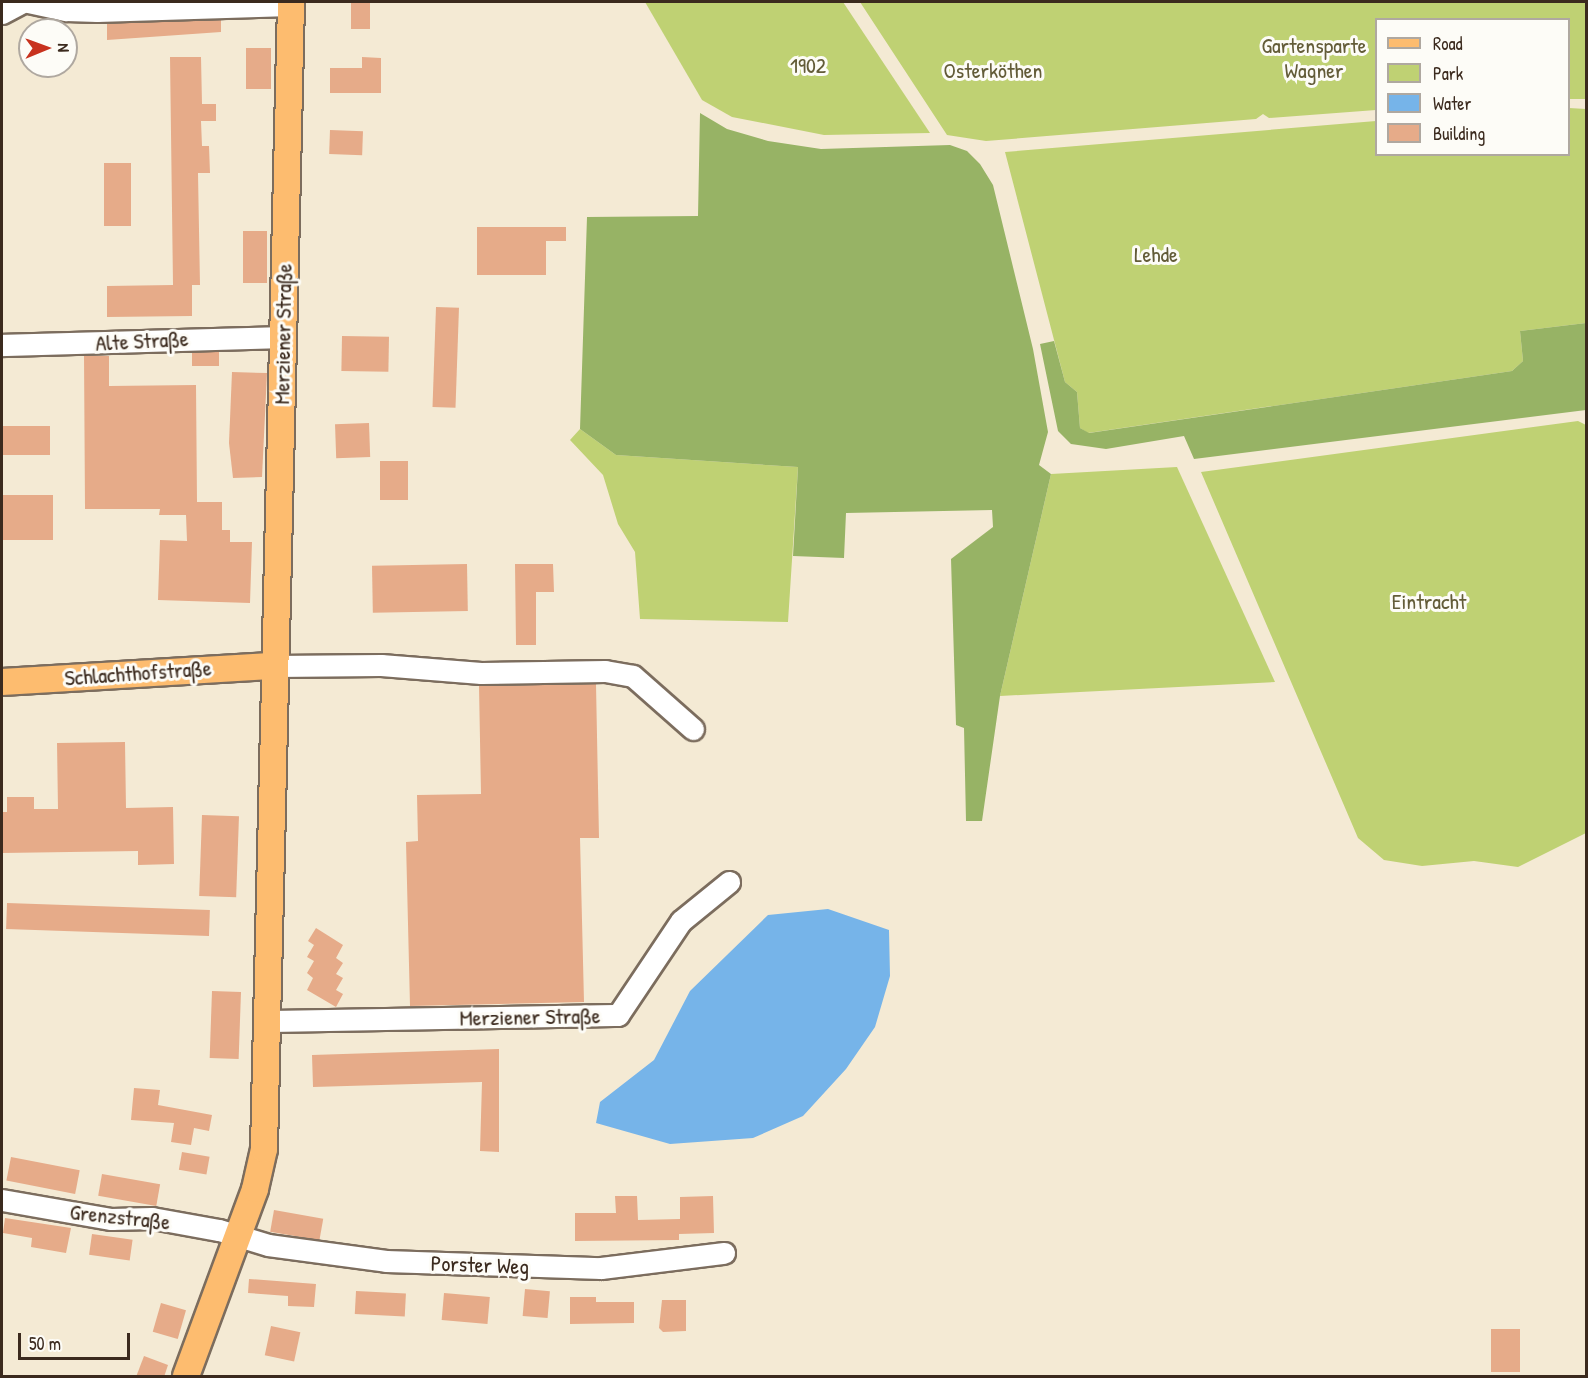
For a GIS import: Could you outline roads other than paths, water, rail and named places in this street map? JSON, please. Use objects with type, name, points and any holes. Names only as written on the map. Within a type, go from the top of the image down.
[{"type":"main road","name":"Merziener Straße","points":[[186,1377],[238,1237],[262,1161],[290,3]]},
{"type":"main road","name":"Schlachthofstraße","points":[[2,682],[274,666]]},
{"type":"street","points":[[2,13],[23,2]]},
{"type":"street","points":[[28,2],[97,10],[290,3]]},
{"type":"street","name":"Alte Straße","points":[[2,345],[283,337]]},
{"type":"street","points":[[274,666],[381,665],[482,673],[605,671],[633,676],[693,729]]},
{"type":"street","name":"Merziener Straße","points":[[267,1021],[618,1015],[681,921],[729,882]]},
{"type":"street","name":"Grenzstraße","points":[[2,1200],[111,1219],[152,1218],[238,1237]]},
{"type":"street","name":"Porster Weg","points":[[238,1237],[300,1250],[426,1264],[601,1268],[724,1253]]},
{"type":"water","points":[[828,909],[889,930],[890,976],[875,1027],[846,1069],[803,1116],[753,1138],[670,1144],[596,1123],[600,1102],[654,1060],[690,991],[768,915]]},
{"type":"park label","name":"Gartensparte Wagner","points":[[1314,58]]},
{"type":"park label","name":"1902","points":[[808,66]]},
{"type":"park label","name":"Osterköthen","points":[[993,71]]},
{"type":"park label","name":"Lehde","points":[[1156,255]]},
{"type":"park label","name":"Eintracht","points":[[1429,602]]}]
